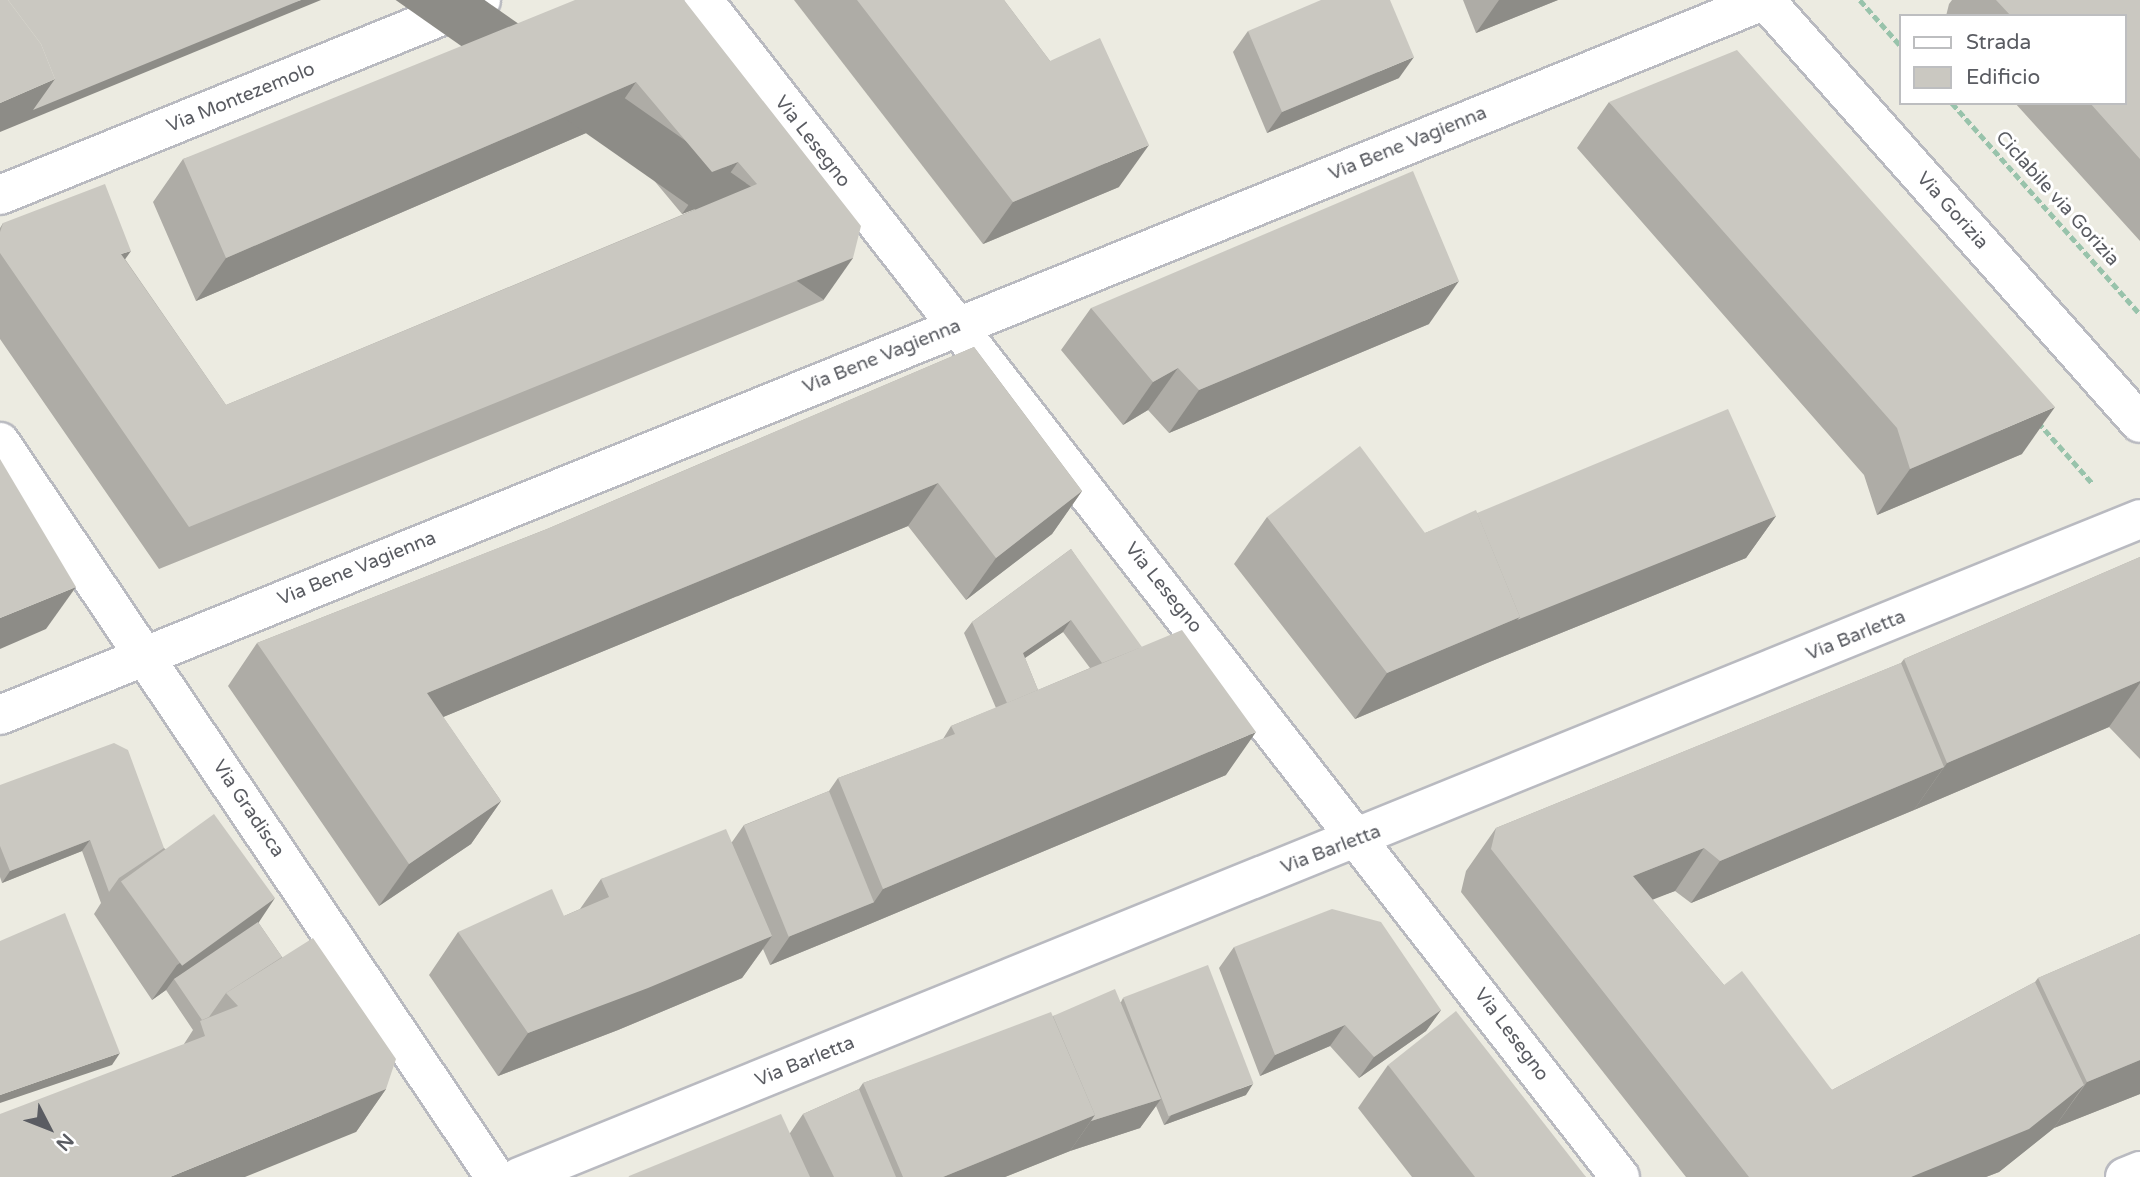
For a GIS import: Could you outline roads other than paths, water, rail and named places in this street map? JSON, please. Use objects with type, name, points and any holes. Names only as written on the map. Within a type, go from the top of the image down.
[{"type":"street","name":"Via Montezemolo","points":[[0,195],[481,0]]},
{"type":"street","name":"Via Lesegno","points":[[704,0],[956,327],[1361,838],[1620,1177]]},
{"type":"street","name":"Via Bene Vagienna","points":[[0,715],[1765,0]]},
{"type":"street","name":"Via Gorizia","points":[[1765,0],[2140,423]]},
{"type":"street","name":"Via Gradisca","points":[[0,442],[146,655],[495,1177]]},
{"type":"street","name":"Via Barletta","points":[[519,1177],[1361,838],[2134,521]]},
{"type":"street","points":[[2125,1177],[2140,1171]]}]
